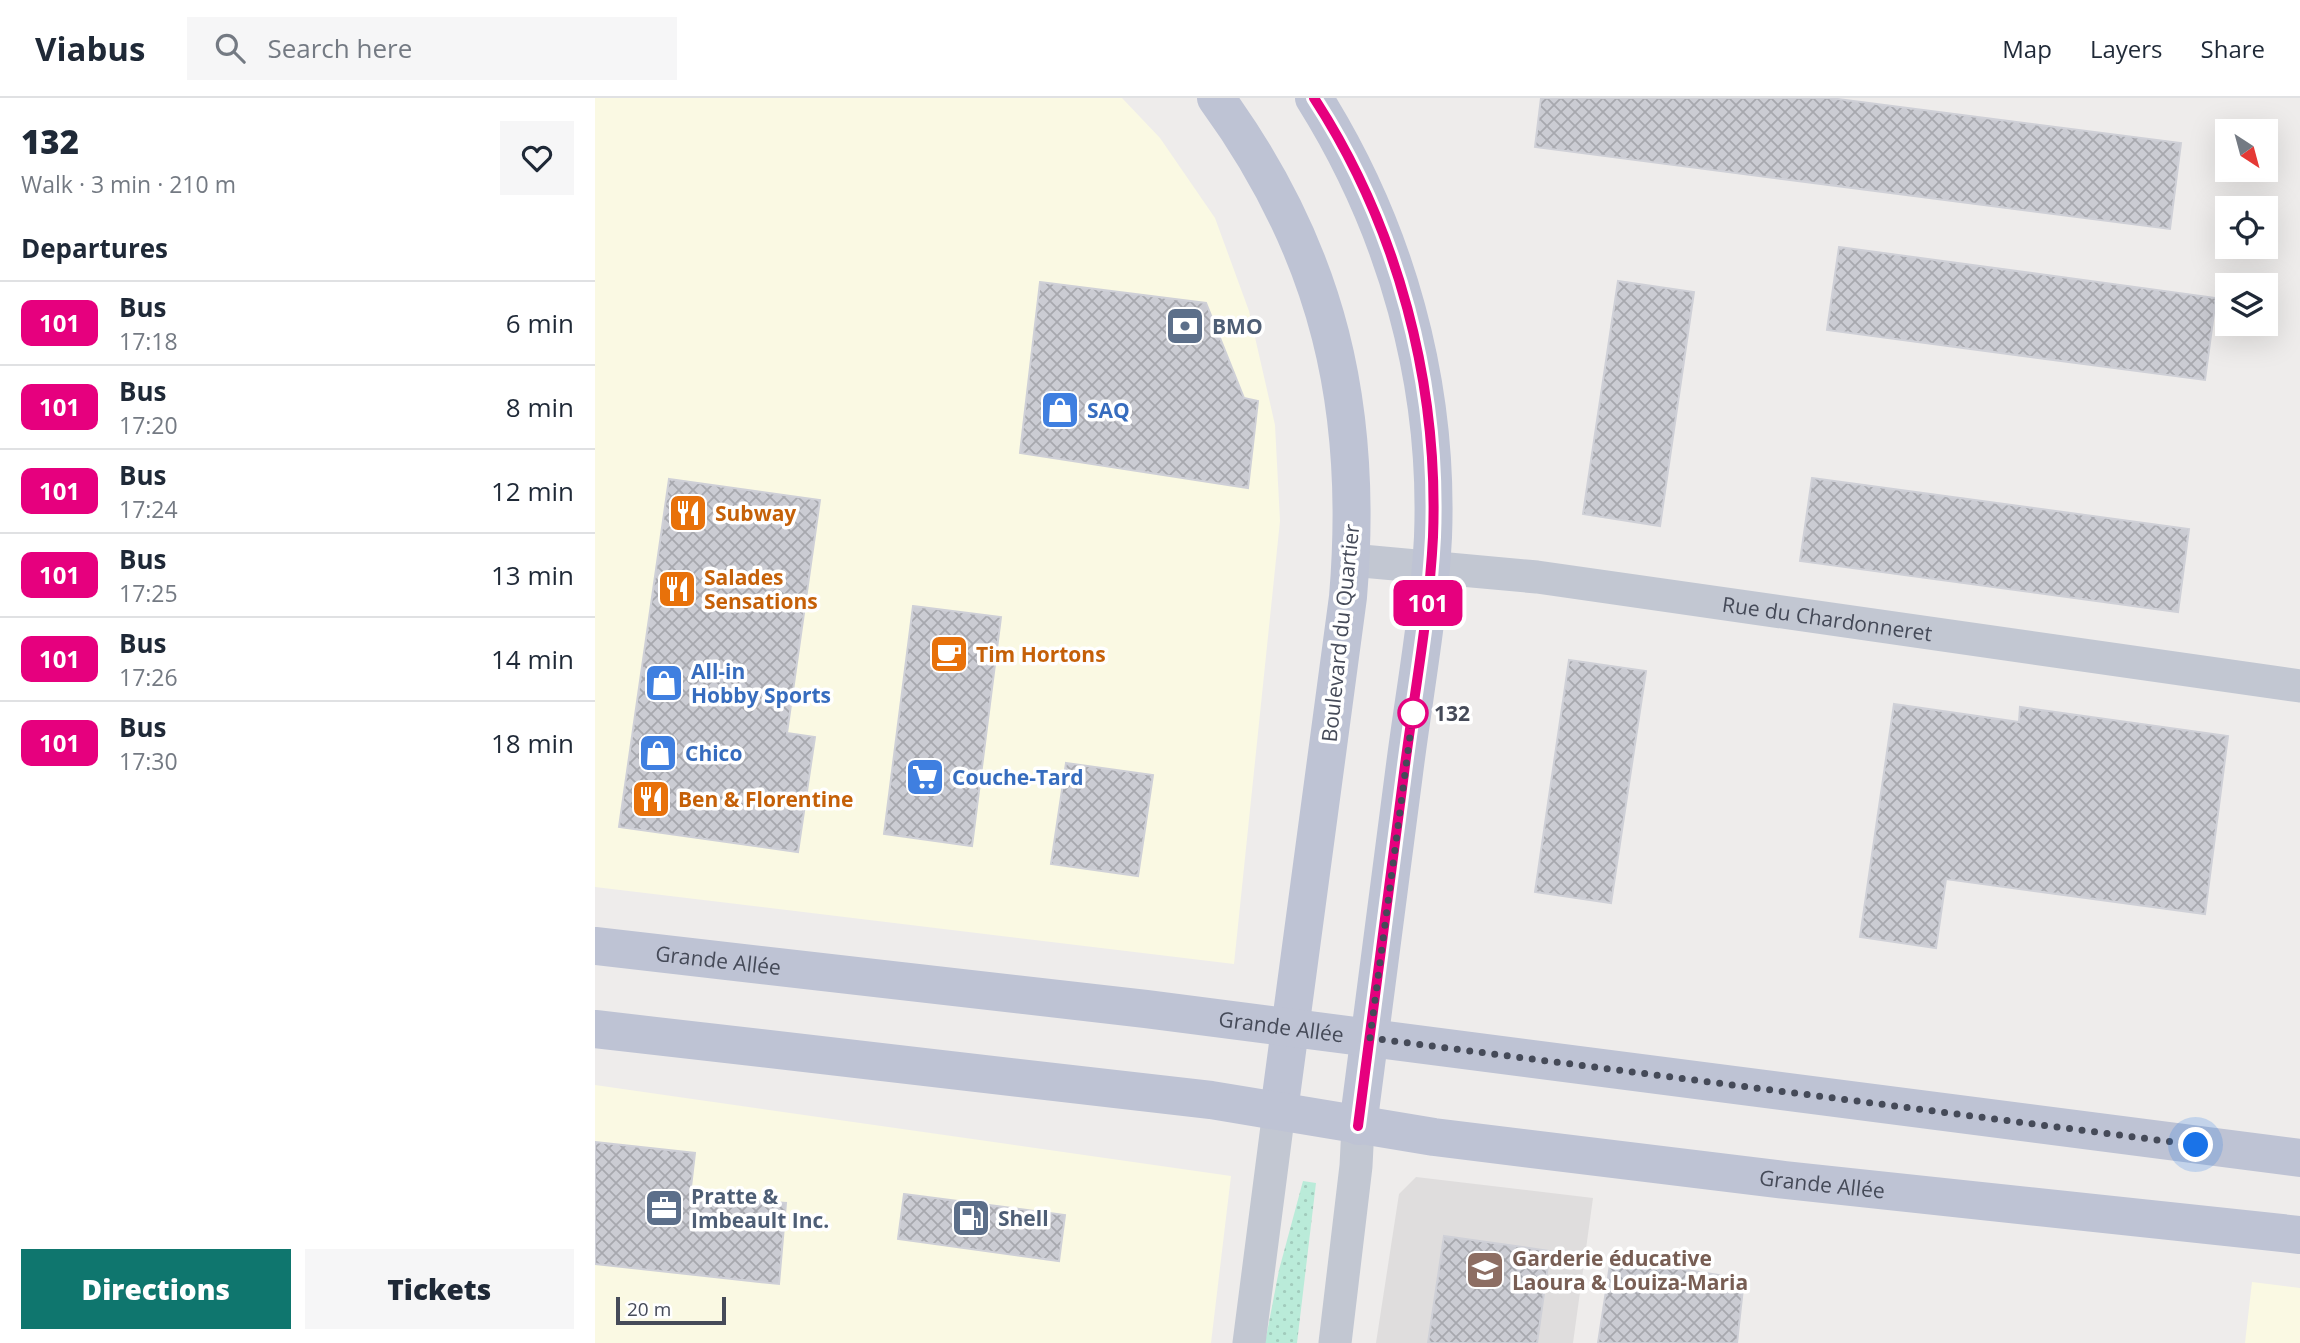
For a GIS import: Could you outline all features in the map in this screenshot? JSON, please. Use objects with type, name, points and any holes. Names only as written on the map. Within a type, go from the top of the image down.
[{"type":"main road","name":"Boulevard du Quartier","points":[[1216,98],[1246,141],[1281,202],[1320,294],[1341,372],[1348,427],[1353,512],[1351,560],[1279,1111]]},
{"type":"main road","points":[[1314,98],[1371,205],[1407,306],[1422,376],[1431,452],[1431,566],[1358,1126]]},
{"type":"main road","name":"Grande Allée","points":[[595,946],[1291,1027],[2300,1158]]},
{"type":"main road","name":"Grande Allée","points":[[595,1029],[1211,1100],[1358,1126],[1785,1180],[2300,1235]]},
{"type":"street","name":"Rue du Chardonneret","points":[[1351,560],[1431,566],[1718,601],[1819,619],[2300,686]]},
{"type":"street","points":[[1249,1343],[1279,1111]]},
{"type":"street","points":[[1335,1343],[1356,1166],[1358,1126]]},
{"type":"shaded area","points":[[595,98],[1122,98],[1160,138],[1215,218],[1249,311],[1275,425],[1280,521],[1234,964],[595,887]]},
{"type":"shaded area","points":[[595,1085],[1231,1176],[1211,1343],[595,1343]]},
{"type":"shaded area","name":"Garderie éducative Laoura & Louiza-Maria","points":[[1416,1177],[1593,1198],[1573,1343],[1376,1343],[1399,1194]]},
{"type":"shaded area","points":[[2252,1282],[2300,1288],[2300,1343],[2245,1343]]},
{"type":"green space","points":[[1303,1181],[1316,1183],[1297,1343],[1265,1343],[1279,1270]]},
{"type":"building","points":[[1541,98],[1830,98],[2181,143],[2170,229],[1535,147]]},
{"type":"building","points":[[1839,247],[2215,298],[2205,380],[1827,330]]},
{"type":"building","points":[[1618,281],[1694,292],[1660,526],[1583,514]]},
{"type":"building","points":[[1040,282],[1206,303],[1244,398],[1258,401],[1248,488],[1020,453]]},
{"type":"building","points":[[1812,478],[2189,529],[2178,612],[1800,561]]},
{"type":"building","points":[[669,479],[820,500],[787,733],[815,737],[798,852],[619,827]]},
{"type":"building","points":[[913,606],[1001,617],[972,846],[884,834]]},
{"type":"building","points":[[1569,660],[1646,671],[1611,903],[1535,892]]},
{"type":"building","points":[[1894,704],[2019,722],[2020,707],[2228,736],[2205,914],[1946,879],[1936,948],[1860,937]]},
{"type":"building","points":[[1066,763],[1153,775],[1138,876],[1051,864]]},
{"type":"building","points":[[595,1142],[695,1153],[690,1196],[786,1203],[779,1284],[595,1264]]},
{"type":"building","points":[[904,1194],[1065,1215],[1059,1261],[898,1239]]},
{"type":"building","points":[[1444,1236],[1550,1251],[1537,1343],[1428,1343]]},
{"type":"building","points":[[1611,1258],[1744,1279],[1737,1343],[1598,1343]]},
{"type":"bus line","name":"101","points":[[1314,98],[1371,205],[1398,274],[1422,376],[1433,491],[1433,536],[1419,677],[1404,771],[1358,1126]]},
{"type":"place","name":"BMO","points":[[1185,326]]},
{"type":"place","name":"SAQ","points":[[1060,410]]},
{"type":"place","name":"Subway","points":[[688,513]]},
{"type":"place","name":"Salades Sensations","points":[[677,589]]},
{"type":"place","name":"Tim Hortons","points":[[949,654]]},
{"type":"place","name":"All-in Hobby Sports","points":[[664,683]]},
{"type":"place","name":"132","points":[[1413,713]]},
{"type":"place","name":"Chico","points":[[658,753]]},
{"type":"place","name":"Couche-Tard","points":[[925,777]]},
{"type":"place","name":"Ben & Florentine","points":[[651,799]]},
{"type":"place","name":"Pratte & Imbeault Inc.","points":[[664,1208]]},
{"type":"place","name":"Shell","points":[[971,1218]]},
{"type":"place","name":"Garderie éducative Laoura & Louiza-Maria","points":[[1485,1270]]},
{"type":"route","points":[[1413,713],[1370,1038],[2196,1145]]}]
